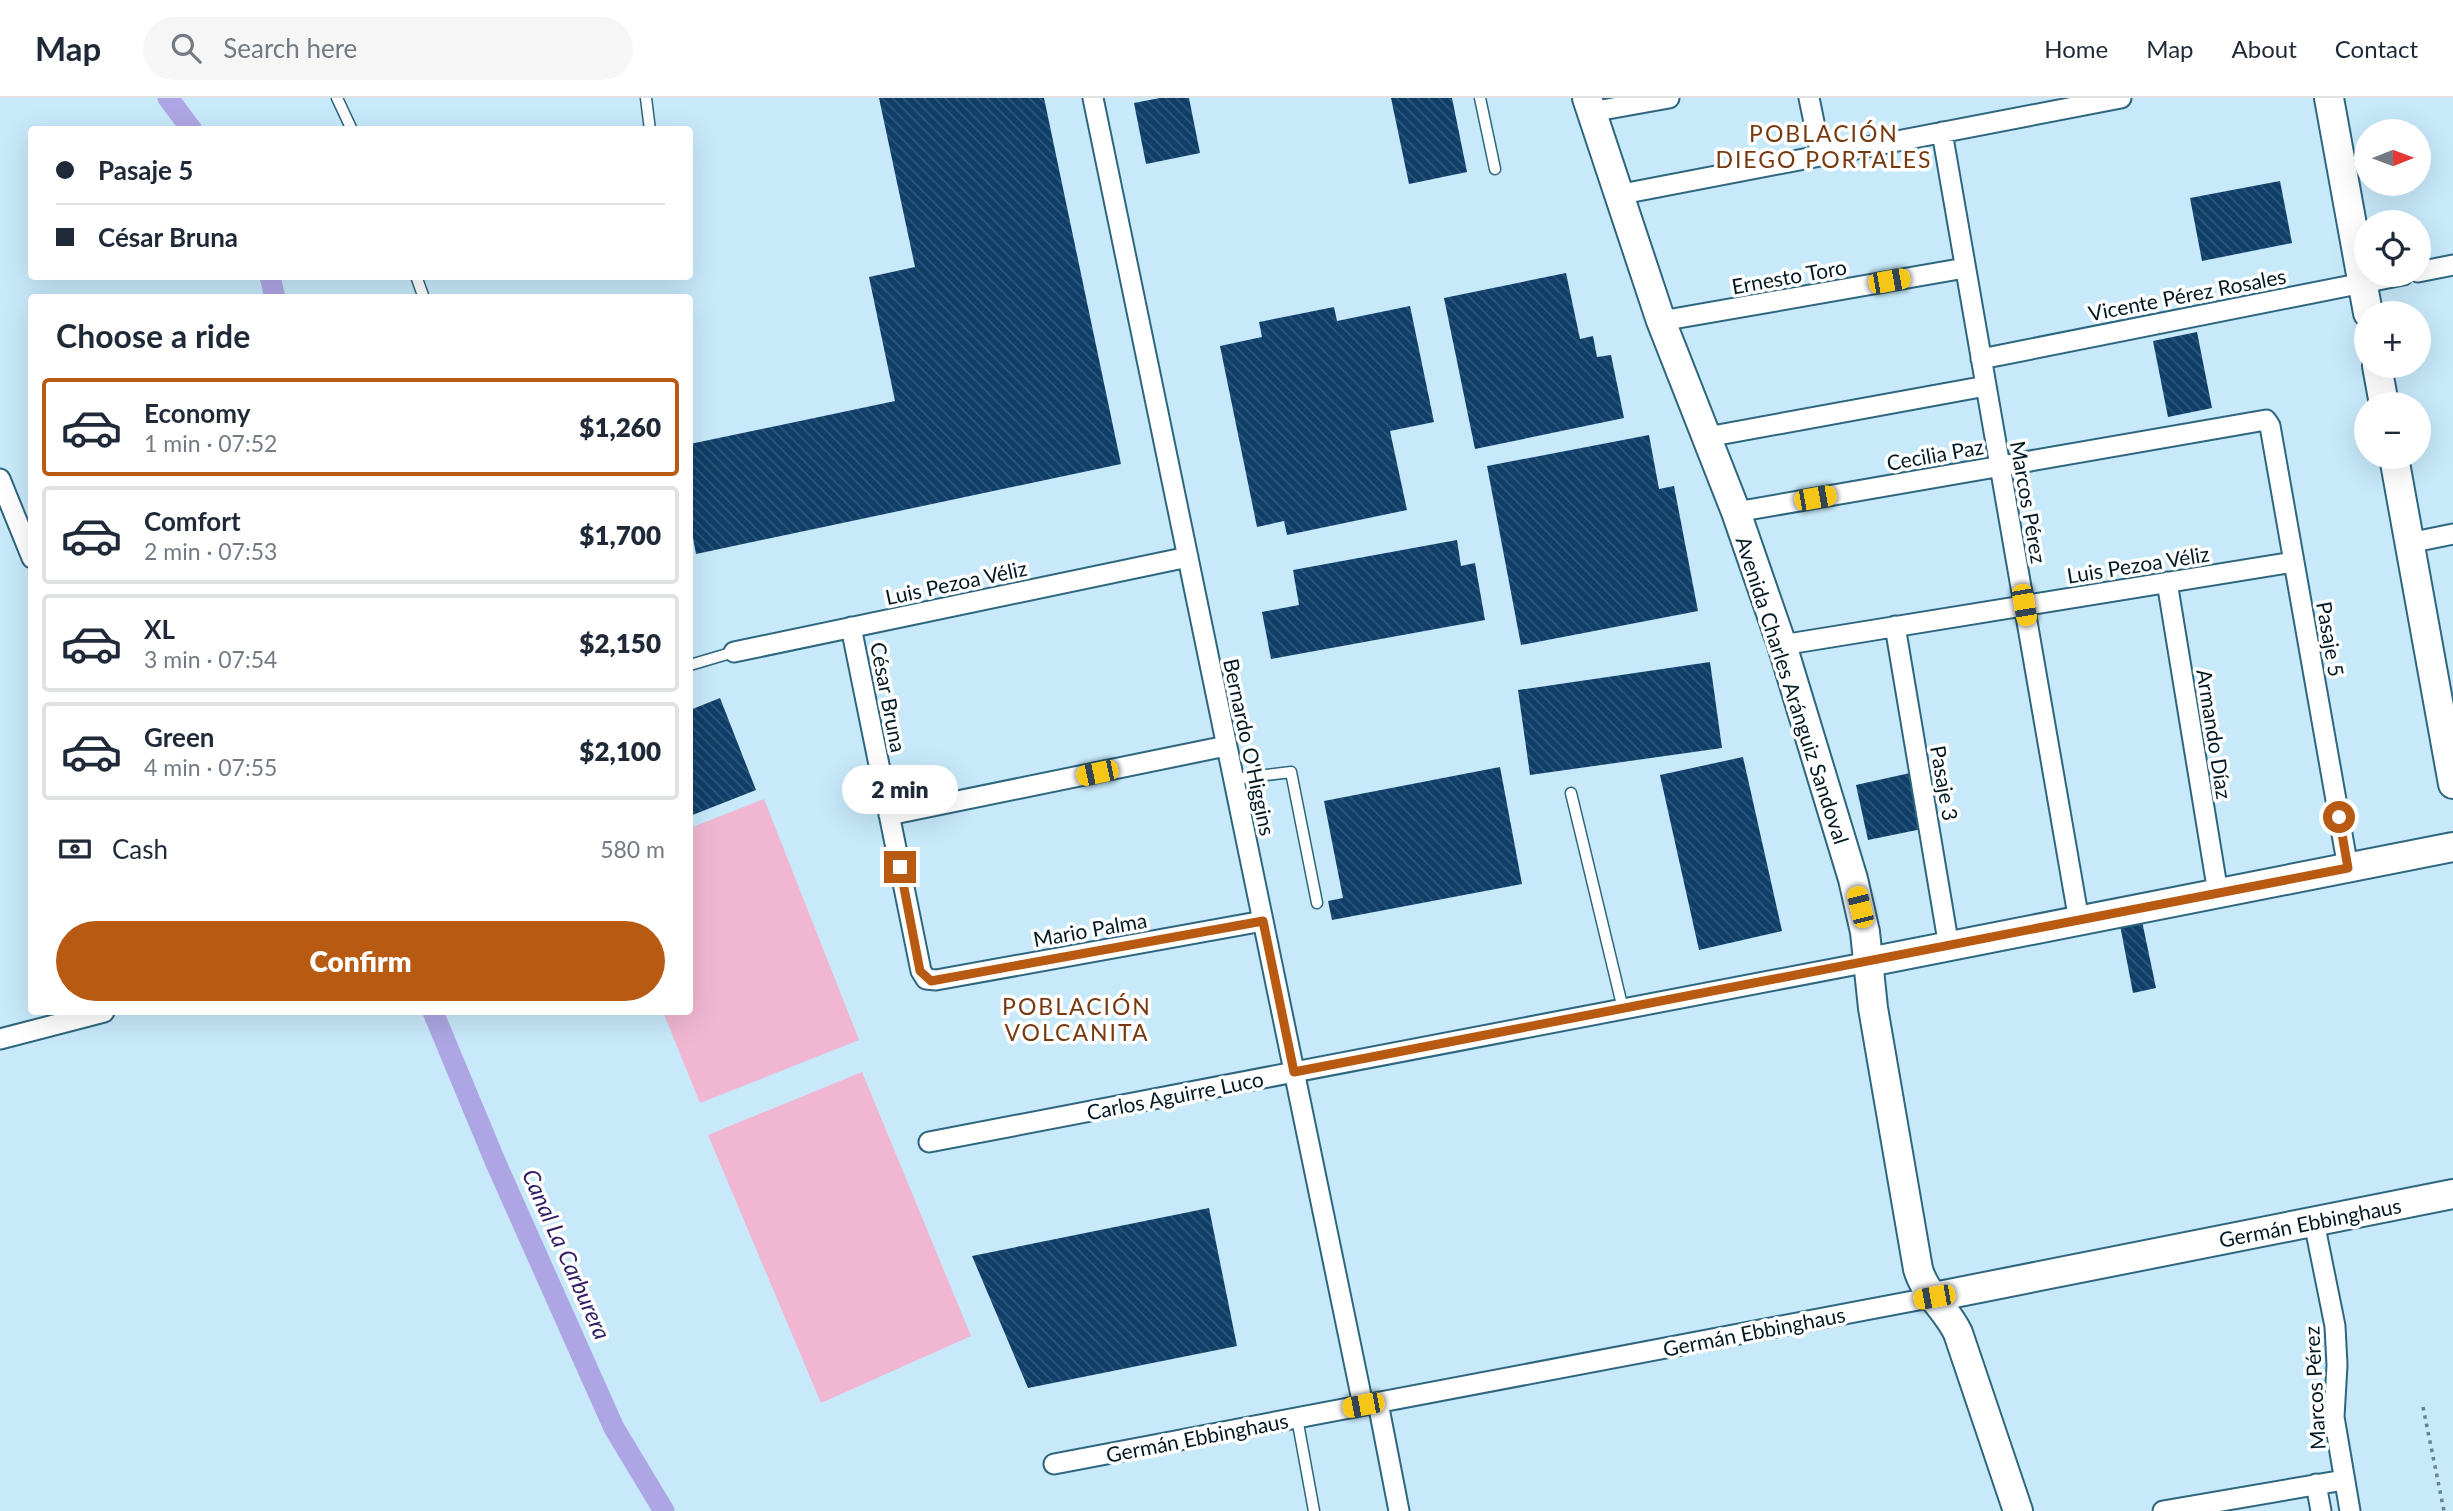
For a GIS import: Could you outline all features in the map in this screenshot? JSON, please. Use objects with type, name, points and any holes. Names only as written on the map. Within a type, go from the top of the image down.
[{"type":"street","name":"Bernardo O'Higgins","points":[[1093,98],[1294,1072],[1370,1404],[1399,1511]]},
{"type":"street","points":[[1589,105],[1669,98]]},
{"type":"street","points":[[1810,98],[1821,156]]},
{"type":"street","points":[[1617,195],[1942,132],[2055,104],[2121,98]]},
{"type":"street","points":[[2329,98],[2354,238]]},
{"type":"street","name":"Avenida Charles Aránguiz Sandoval","points":[[1589,105],[1661,321],[1736,512],[1782,645],[1853,879],[1869,962],[1873,1008],[1918,1269],[1924,1284],[1948,1312],[1962,1344],[2018,1511]]},
{"type":"street","name":"Marcos Pérez","points":[[1942,132],[2079,921]]},
{"type":"street","points":[[2431,269],[2453,265]]},
{"type":"street","name":"Ernesto Toro","points":[[1661,321],[1965,268]]},
{"type":"street","name":"Vicente Pérez Rosales","points":[[1981,359],[2354,285]]},
{"type":"street","points":[[1707,437],[1986,386]]},
{"type":"street","name":"Cecilia Paz","points":[[1736,512],[2266,420]]},
{"type":"street","name":"Pasaje 5","points":[[2266,420],[2270,426],[2348,868]]},
{"type":"street","points":[[2396,469],[2453,784]]},
{"type":"street","points":[[0,479],[28,548]]},
{"type":"street","points":[[2409,542],[2453,534]]},
{"type":"street","name":"Luis Pezoa Véliz","points":[[734,652],[1188,557]]},
{"type":"street","name":"Luis Pezoa Véliz","points":[[1782,645],[2294,562]]},
{"type":"street","name":"Armando Díaz","points":[[2167,582],[2218,893]]},
{"type":"street","name":"Pasaje 3","points":[[1895,626],[1949,947]]},
{"type":"street","name":"César Bruna","points":[[851,627],[920,971],[926,979]]},
{"type":"street","points":[[889,815],[1226,746]]},
{"type":"street","name":"Carlos Aguirre Luco","points":[[929,1142],[1949,947],[2453,847]]},
{"type":"street","name":"Mario Palma","points":[[926,979],[936,981],[1263,921]]},
{"type":"street","points":[[0,1039],[92,1015]]},
{"type":"street","name":"Germán Ebbinghaus","points":[[1054,1464],[1934,1297],[2453,1194]]},
{"type":"street","name":"Marcos Pérez","points":[[2314,1222],[2335,1326],[2337,1353],[2334,1417],[2350,1511]]},
{"type":"street","points":[[2163,1511],[2344,1479]]},
{"type":"street","points":[[2316,1484],[2321,1511]]},
{"type":"lane","points":[[337,98],[350,126]]},
{"type":"lane","points":[[646,98],[650,126]]},
{"type":"lane","points":[[1480,98],[1495,169]]},
{"type":"lane","points":[[693,664],[734,652]]},
{"type":"lane","points":[[1234,779],[1291,772],[1317,903]]},
{"type":"lane","points":[[1571,793],[1623,1009]]},
{"type":"lane","points":[[1297,1418],[1314,1511]]},
{"type":"path","points":[[2423,1407],[2444,1511]]},
{"type":"shaded area","points":[[764,799],[859,1040],[700,1103],[664,1015],[693,1015],[693,827]]},
{"type":"shaded area","points":[[862,1072],[971,1336],[821,1403],[708,1135]]},
{"type":"building","points":[[879,98],[1044,98],[1121,464],[696,554],[693,538],[693,443],[895,401],[869,277],[915,267]]},
{"type":"building","points":[[1160,98],[1189,98],[1200,153],[1146,164],[1134,103]]},
{"type":"building","points":[[1391,98],[1452,98],[1467,172],[1409,184]]},
{"type":"building","points":[[2280,181],[2292,243],[2202,261],[2190,198]]},
{"type":"building","points":[[1566,273],[1580,339],[1593,336],[1597,357],[1611,355],[1624,418],[1475,449],[1444,298]]},
{"type":"building","points":[[1410,306],[1434,422],[1390,431],[1407,510],[1287,535],[1284,521],[1257,527],[1220,346],[1262,337],[1259,322],[1334,307],[1337,321]]},
{"type":"building","points":[[2197,332],[2212,408],[2168,417],[2153,341]]},
{"type":"building","points":[[1649,435],[1659,489],[1674,486],[1698,611],[1521,645],[1487,466]]},
{"type":"building","points":[[1457,540],[1461,566],[1475,563],[1485,620],[1271,659],[1262,612],[1299,605],[1293,570]]},
{"type":"building","points":[[1710,662],[1722,748],[1530,775],[1518,690]]},
{"type":"building","points":[[720,698],[756,790],[693,815],[693,709]]},
{"type":"building","points":[[1743,757],[1782,931],[1699,950],[1660,775]]},
{"type":"building","points":[[1500,767],[1522,884],[1332,920],[1328,901],[1343,898],[1324,801]]},
{"type":"building","points":[[1910,773],[1922,829],[1868,840],[1856,785]]},
{"type":"building","points":[[2142,921],[2156,988],[2133,993],[2120,925]]},
{"type":"building","points":[[1209,1208],[1237,1346],[1028,1388],[972,1256]]},
{"type":"waterway","name":"Canal La Carburera","points":[[168,98],[189,126]]},
{"type":"waterway","name":"Canal La Carburera","points":[[271,280],[274,294]]},
{"type":"waterway","name":"Canal La Carburera","points":[[434,1015],[495,1161],[614,1428],[664,1511]]},
{"type":"district","name":"POBLACIÓN DIEGO PORTALES","points":[[1824,146]]},
{"type":"district","name":"POBLACIÓN VOLCANITA","points":[[1077,1019]]},
{"type":"route","points":[[900,867],[920,971],[922,976],[931,981],[1263,921],[1294,1072],[2348,868],[2339,817]]}]
